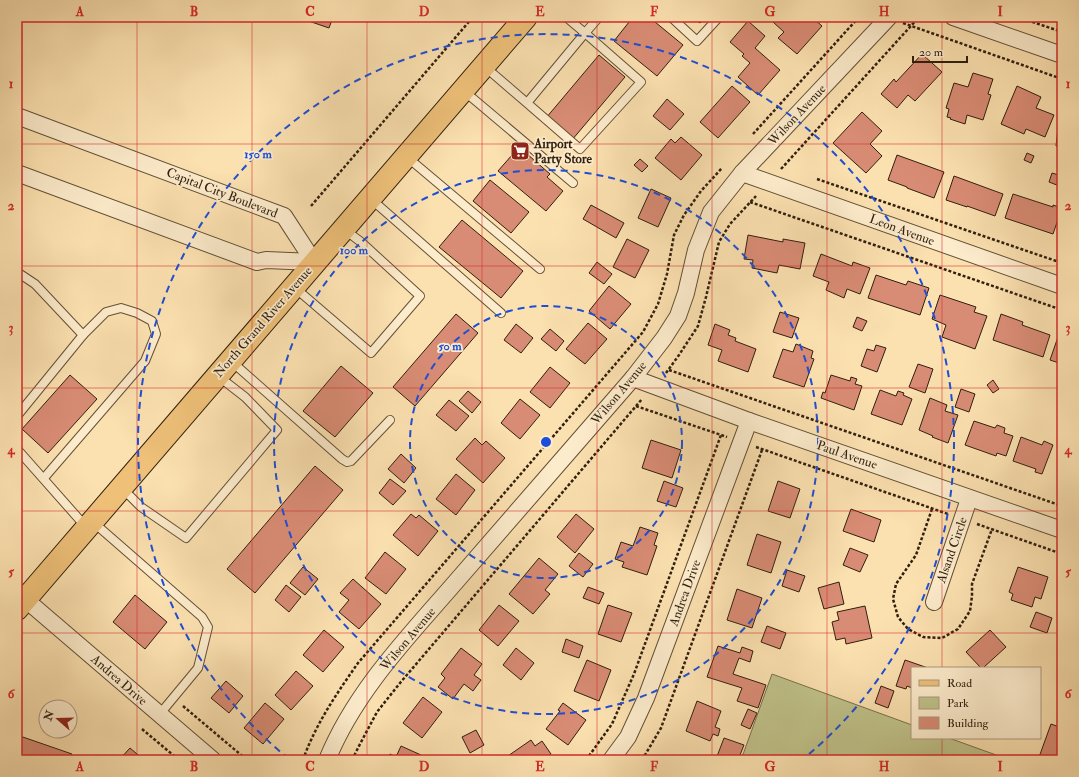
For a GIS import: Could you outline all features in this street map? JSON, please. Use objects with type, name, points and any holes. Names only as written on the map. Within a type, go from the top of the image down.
[{"type":"main road","name":"North Grand River Avenue","points":[[21,604],[526,17]]},
{"type":"street","points":[[952,17],[1062,55]]},
{"type":"street","name":"Wilson Avenue","points":[[327,760],[336,738],[355,705],[397,650],[633,378],[664,338],[678,316],[686,293],[696,250],[704,227],[712,212],[742,173],[889,18]]},
{"type":"street","name":"Capital City Boulevard","points":[[17,116],[284,216],[314,262]]},
{"type":"street","points":[[17,173],[257,262],[266,260],[314,262]]},
{"type":"street","name":"Leon Avenue","points":[[742,173],[1062,286]]},
{"type":"street","name":"Paul Avenue","points":[[633,378],[969,499],[1062,530]]},
{"type":"street","name":"Andrea Drive","points":[[611,760],[628,737],[646,698],[750,421]]},
{"type":"street","name":"Alsand Circle","points":[[934,602],[969,499]]},
{"type":"street","name":"Andrea Drive","points":[[21,604],[159,714],[213,760]]},
{"type":"lane","points":[[484,66],[580,149],[641,82],[566,17]]},
{"type":"lane","points":[[527,103],[599,17]]},
{"type":"lane","points":[[671,17],[698,41],[719,17]]},
{"type":"lane","points":[[463,90],[573,183]]},
{"type":"lane","points":[[406,157],[540,269]]},
{"type":"lane","points":[[370,198],[501,313]]},
{"type":"lane","points":[[293,287],[371,353],[420,296],[344,229]]},
{"type":"lane","points":[[17,272],[36,284],[83,335]]},
{"type":"lane","points":[[17,416],[83,335],[106,312],[121,308],[137,313],[152,321],[156,334],[145,361],[44,478]]},
{"type":"lane","points":[[224,368],[347,462],[352,461],[390,420]]},
{"type":"lane","points":[[121,488],[141,507],[186,538],[277,430],[245,397],[224,368]]},
{"type":"lane","points":[[17,449],[90,525],[202,617],[208,627],[198,668],[159,714]]},
{"type":"path","points":[[311,206],[472,17]]},
{"type":"path","points":[[748,139],[859,17]]},
{"type":"path","points":[[1018,17],[1062,32]]},
{"type":"path","points":[[889,18],[1062,79]]},
{"type":"path","points":[[303,760],[316,731],[335,697],[358,663],[643,332],[658,304],[667,274],[674,235],[684,215],[701,191],[727,162]]},
{"type":"path","points":[[782,168],[789,170]]},
{"type":"path","points":[[811,178],[1062,263]]},
{"type":"path","points":[[750,202],[1062,310]]},
{"type":"path","points":[[669,370],[1062,506]]},
{"type":"path","points":[[636,406],[1062,554]]},
{"type":"path","points":[[586,760],[612,724],[634,674],[720,435]]},
{"type":"path","points":[[642,760],[661,728],[762,450]]},
{"type":"path","points":[[173,698],[246,760]]},
{"type":"path","points":[[142,729],[179,760]]},
{"type":"green space","points":[[772,674],[911,725],[911,739],[952,739],[1010,760],[741,760]]},
{"type":"building","points":[[297,17],[333,17],[329,28]]},
{"type":"building","points":[[633,17],[649,17],[683,45],[657,76],[614,41]]},
{"type":"building","points":[[692,17],[706,17],[700,23]]},
{"type":"building","points":[[777,17],[812,17],[822,26],[797,54],[778,38],[784,32],[773,22]]},
{"type":"building","points":[[748,21],[765,36],[755,48],[780,70],[758,95],[738,77],[750,63],[742,56],[744,54],[730,42]]},
{"type":"building","points":[[922,54],[942,72],[915,101],[908,95],[897,108],[881,94],[894,79],[896,82]]},
{"type":"building","points":[[599,55],[625,77],[572,140],[546,118]]},
{"type":"building","points":[[973,73],[993,79],[988,94],[991,95],[983,120],[967,115],[965,124],[947,117],[949,109],[946,108],[954,83],[968,87]]},
{"type":"building","points":[[732,86],[750,102],[718,138],[700,122]]},
{"type":"building","points":[[1017,86],[1041,97],[1036,108],[1054,115],[1045,137],[1026,129],[1024,134],[1001,124]]},
{"type":"building","points":[[667,99],[684,114],[670,130],[653,116]]},
{"type":"building","points":[[862,112],[882,131],[870,144],[882,156],[866,173],[833,143]]},
{"type":"building","points":[[1059,119],[1062,119],[1062,146],[1056,146]]},
{"type":"building","points":[[681,137],[702,155],[681,180],[655,158],[671,139],[675,143]]},
{"type":"building","points":[[519,147],[550,174],[547,177],[563,191],[546,211],[498,171]]},
{"type":"building","points":[[1027,153],[1034,156],[1031,163],[1024,160]]},
{"type":"building","points":[[897,155],[944,172],[934,198],[888,180]]},
{"type":"building","points":[[640,159],[648,166],[642,172],[634,165]]},
{"type":"building","points":[[1052,173],[1062,176],[1062,187],[1049,182]]},
{"type":"building","points":[[954,176],[1003,194],[995,216],[946,200]]},
{"type":"building","points":[[490,180],[529,212],[511,233],[473,201]]},
{"type":"building","points":[[651,189],[671,198],[658,227],[638,218]]},
{"type":"building","points":[[1013,194],[1053,207],[1053,205],[1062,208],[1053,234],[1005,218]]},
{"type":"building","points":[[591,205],[624,223],[616,238],[583,219]]},
{"type":"building","points":[[462,220],[523,271],[501,298],[439,247]]},
{"type":"building","points":[[748,235],[783,242],[783,239],[805,243],[800,269],[779,265],[777,273],[752,268],[753,260],[744,259]]},
{"type":"building","points":[[627,239],[649,250],[635,278],[613,267]]},
{"type":"building","points":[[821,254],[852,266],[853,262],[870,268],[860,294],[847,289],[844,298],[826,290],[829,282],[813,276]]},
{"type":"building","points":[[597,262],[612,274],[604,284],[589,273]]},
{"type":"building","points":[[876,275],[906,285],[908,281],[929,288],[920,315],[868,298]]},
{"type":"building","points":[[609,286],[631,304],[610,329],[589,311]]},
{"type":"building","points":[[940,295],[976,307],[974,312],[987,316],[975,349],[942,337],[946,325],[932,319]]},
{"type":"building","points":[[780,312],[799,318],[792,338],[773,332]]},
{"type":"building","points":[[456,314],[478,333],[415,406],[393,387]]},
{"type":"building","points":[[1001,314],[1023,322],[1022,325],[1050,335],[1043,357],[993,340]]},
{"type":"building","points":[[857,317],[867,321],[862,331],[853,327]]},
{"type":"building","points":[[588,323],[607,339],[585,364],[566,349]]},
{"type":"building","points":[[516,324],[533,338],[521,353],[504,340]]},
{"type":"building","points":[[715,324],[730,330],[728,335],[736,338],[735,341],[756,349],[748,372],[718,361],[722,350],[708,345]]},
{"type":"building","points":[[550,329],[564,341],[556,351],[541,339]]},
{"type":"building","points":[[1059,334],[1062,335],[1062,364],[1050,360]]},
{"type":"building","points":[[796,344],[813,351],[811,358],[814,359],[804,387],[773,377],[783,349],[793,352]]},
{"type":"building","points":[[876,345],[886,348],[877,372],[861,366],[867,349],[874,351]]},
{"type":"building","points":[[918,364],[933,369],[925,393],[909,387]]},
{"type":"building","points":[[341,366],[373,393],[335,437],[303,411]]},
{"type":"building","points":[[550,367],[570,383],[550,408],[530,392]]},
{"type":"building","points":[[70,375],[97,399],[48,453],[22,429]]},
{"type":"building","points":[[831,375],[850,381],[851,377],[857,379],[855,384],[862,386],[854,410],[821,398],[823,392],[825,393]]},
{"type":"building","points":[[993,380],[999,389],[993,393],[987,385]]},
{"type":"building","points":[[961,389],[975,394],[969,412],[955,407]]},
{"type":"building","points":[[880,390],[896,396],[898,391],[904,393],[903,395],[912,399],[902,425],[871,414]]},
{"type":"building","points":[[468,391],[481,402],[472,413],[459,401]]},
{"type":"building","points":[[930,398],[947,405],[945,411],[958,415],[948,443],[919,430]]},
{"type":"building","points":[[520,399],[540,415],[520,439],[501,423]]},
{"type":"building","points":[[449,400],[469,416],[456,431],[436,415]]},
{"type":"building","points":[[974,421],[995,428],[997,425],[1005,428],[1004,433],[1013,436],[1006,456],[997,453],[996,456],[965,445]]},
{"type":"building","points":[[1021,437],[1042,445],[1044,441],[1053,445],[1042,474],[1035,472],[1036,469],[1013,461]]},
{"type":"building","points":[[475,438],[482,445],[486,441],[505,458],[483,483],[456,459]]},
{"type":"building","points":[[651,440],[681,450],[672,478],[642,468]]},
{"type":"building","points":[[401,454],[416,468],[404,483],[388,469]]},
{"type":"building","points":[[315,466],[343,490],[255,593],[227,569]]},
{"type":"building","points":[[456,474],[475,490],[456,515],[436,499]]},
{"type":"building","points":[[390,479],[406,491],[393,505],[379,493]]},
{"type":"building","points":[[664,481],[683,488],[676,507],[657,501]]},
{"type":"building","points":[[778,481],[800,489],[790,518],[768,511]]},
{"type":"building","points":[[851,509],[881,520],[874,542],[843,531]]},
{"type":"building","points":[[411,514],[416,518],[419,515],[438,531],[418,556],[393,535]]},
{"type":"building","points":[[576,514],[594,529],[575,553],[557,537]]},
{"type":"building","points":[[640,527],[658,533],[654,545],[657,546],[647,575],[622,567],[624,562],[615,559],[621,542],[633,546]]},
{"type":"building","points":[[757,534],[781,542],[771,573],[747,565]]},
{"type":"building","points":[[850,548],[868,555],[860,572],[843,565]]},
{"type":"building","points":[[385,552],[406,569],[386,594],[365,578]]},
{"type":"building","points":[[579,553],[593,564],[583,577],[569,566]]},
{"type":"building","points":[[539,558],[558,574],[545,590],[550,594],[533,614],[509,594]]},
{"type":"building","points":[[303,567],[318,579],[305,595],[290,583]]},
{"type":"building","points":[[1018,567],[1048,577],[1041,599],[1035,597],[1032,607],[1011,600],[1013,594],[1009,592]]},
{"type":"building","points":[[787,570],[805,576],[799,592],[782,586]]},
{"type":"building","points":[[353,579],[381,604],[359,629],[339,612],[349,600],[340,593]]},
{"type":"building","points":[[839,582],[844,604],[824,609],[818,588]]},
{"type":"building","points":[[286,585],[301,597],[289,612],[275,600]]},
{"type":"building","points":[[588,587],[604,593],[599,604],[583,598]]},
{"type":"building","points":[[737,589],[762,598],[752,628],[727,620]]},
{"type":"building","points":[[135,595],[167,622],[145,649],[113,622]]},
{"type":"building","points":[[499,605],[519,621],[498,646],[479,630]]},
{"type":"building","points":[[608,605],[632,613],[621,642],[598,634]]},
{"type":"building","points":[[865,606],[872,638],[846,644],[845,638],[836,640],[832,622],[839,620],[837,612]]},
{"type":"building","points":[[1036,612],[1052,618],[1047,633],[1030,627]]},
{"type":"building","points":[[767,626],[786,633],[780,649],[761,642]]},
{"type":"building","points":[[324,630],[344,647],[323,672],[303,655]]},
{"type":"building","points":[[990,630],[1006,647],[984,667],[980,667],[966,652]]},
{"type":"building","points":[[566,639],[583,646],[579,658],[562,652]]},
{"type":"building","points":[[718,646],[740,653],[742,647],[753,651],[750,662],[739,658],[733,674],[766,685],[758,708],[737,701],[742,688],[707,677]]},
{"type":"building","points":[[461,648],[482,664],[474,675],[481,680],[473,691],[464,684],[453,699],[438,687],[445,678],[441,674]]},
{"type":"building","points":[[516,648],[534,663],[521,680],[503,665]]},
{"type":"building","points":[[587,660],[611,670],[599,701],[574,691]]},
{"type":"building","points":[[905,660],[925,667],[911,667],[911,688],[907,686],[906,689],[896,686]]},
{"type":"building","points":[[296,671],[313,686],[291,710],[275,695]]},
{"type":"building","points":[[226,681],[243,696],[229,713],[211,698]]},
{"type":"building","points":[[881,686],[894,691],[888,708],[875,703]]},
{"type":"building","points":[[423,697],[442,712],[422,738],[403,723]]},
{"type":"building","points":[[697,701],[721,711],[715,727],[720,729],[718,736],[713,734],[710,741],[686,731]]},
{"type":"building","points":[[265,703],[284,719],[263,744],[244,728]]},
{"type":"building","points":[[563,703],[586,720],[568,745],[546,729],[560,711],[558,710]]},
{"type":"building","points":[[748,709],[757,713],[750,729],[741,725]]},
{"type":"building","points":[[1051,724],[1062,728],[1062,760],[1038,760]]},
{"type":"building","points":[[476,730],[484,745],[470,753],[462,737]]},
{"type":"building","points":[[17,735],[72,754],[70,760],[17,760]]},
{"type":"building","points":[[724,738],[744,745],[738,760],[716,759]]},
{"type":"building","points":[[531,740],[535,746],[542,741],[551,754],[542,760],[507,760],[505,758]]},
{"type":"building","points":[[401,746],[421,755],[419,760],[387,760],[390,754],[396,757]]},
{"type":"building","points":[[130,748],[144,760],[119,760]]},
{"type":"place","name":"Airport Party Store","points":[[520,151]]}]
